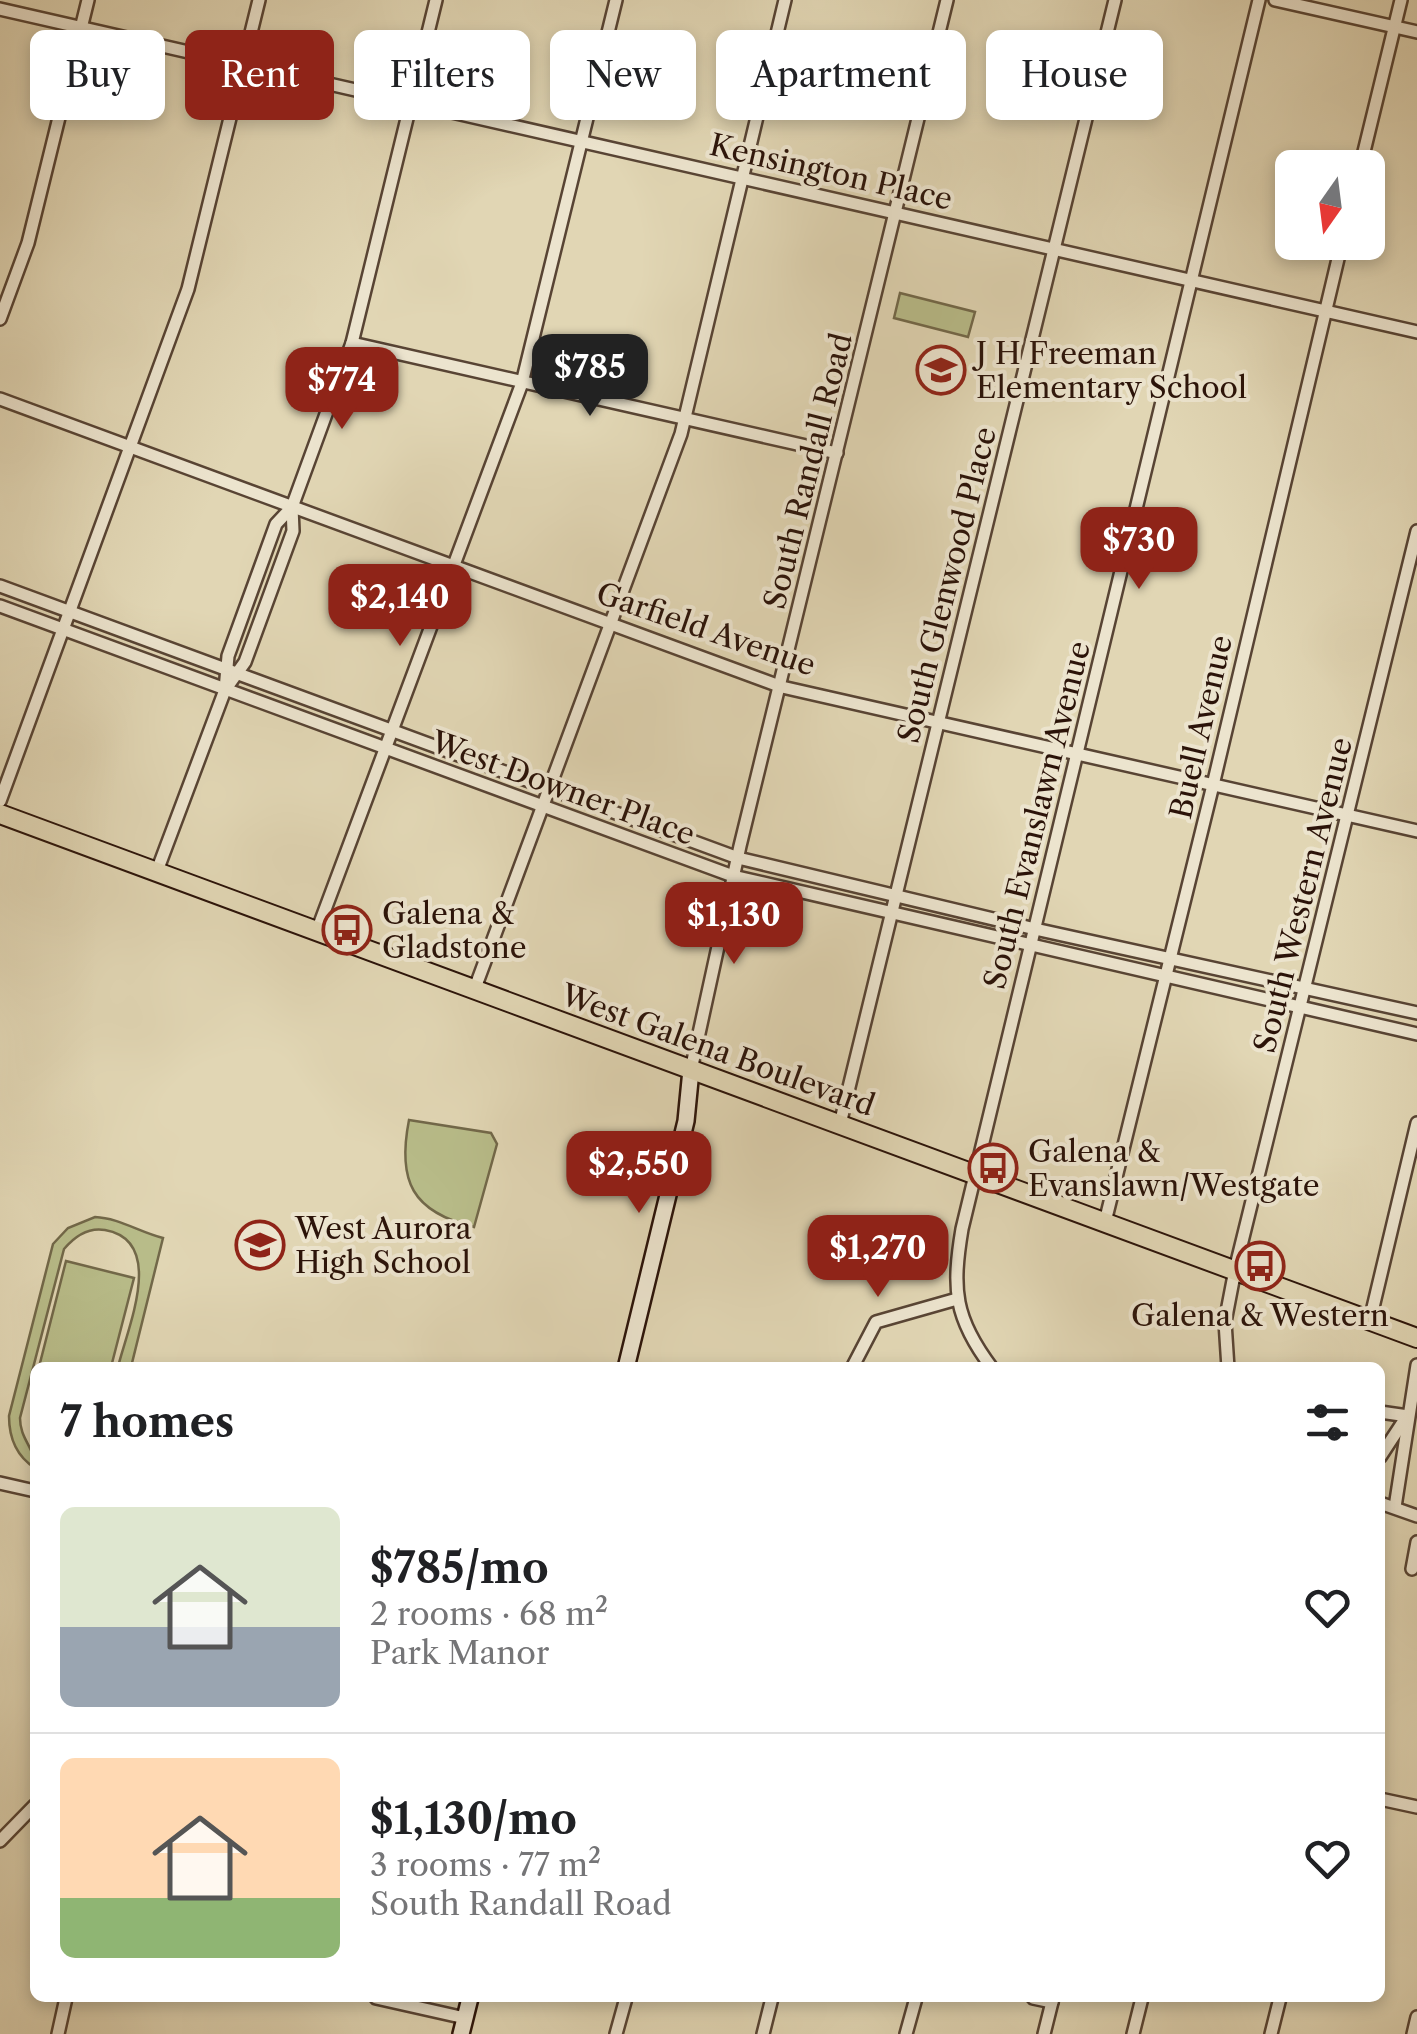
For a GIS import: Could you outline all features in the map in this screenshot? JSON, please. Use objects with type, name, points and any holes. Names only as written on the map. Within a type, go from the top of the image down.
[{"type":"main road","name":"West Galena Boulevard","points":[[0,814],[1417,1338]]},
{"type":"main road","points":[[627,1362],[686,1121],[691,1070]]},
{"type":"street","points":[[0,319],[28,243],[88,0]]},
{"type":"street","points":[[252,30],[259,0]]},
{"type":"street","points":[[429,30],[436,0]]},
{"type":"street","points":[[317,931],[522,382],[616,0]]},
{"type":"street","points":[[475,988],[686,419],[785,0]]},
{"type":"street","name":"South Randall Road","points":[[691,1070],[738,858],[947,0]]},
{"type":"street","name":"South Glenwood Place","points":[[840,1124],[1115,0]]},
{"type":"street","name":"South Evanslawn Avenue","points":[[958,1300],[956,1270],[975,1174],[1259,0]]},
{"type":"street","points":[[1275,0],[1417,32]]},
{"type":"street","points":[[1364,150],[1402,0]]},
{"type":"street","name":"Kensington Place","points":[[0,9],[185,51]]},
{"type":"street","points":[[0,802],[188,290],[229,120]]},
{"type":"street","points":[[233,672],[228,656],[276,524],[292,507],[352,343],[408,120]]},
{"type":"street","name":"Kensington Place","points":[[488,120],[1417,332]]},
{"type":"street","name":"Buell Avenue","points":[[1104,1222],[1338,260]]},
{"type":"street","points":[[352,343],[837,452]]},
{"type":"street","name":"Garfield Avenue","points":[[0,399],[782,686],[1417,831]]},
{"type":"street","points":[[157,871],[225,690],[294,531],[292,507]]},
{"type":"street","name":"South Western Avenue","points":[[1228,1362],[1225,1322],[1235,1270],[1417,531]]},
{"type":"street","name":"West Downer Place","points":[[0,586],[738,858],[1417,1013]]},
{"type":"street","name":"West Downer Place","points":[[0,606],[734,876],[1417,1034]]},
{"type":"street","points":[[1370,1320],[1417,1122]]},
{"type":"street","points":[[855,1362],[876,1322],[958,1300],[971,1340],[988,1362]]},
{"type":"street","points":[[1395,1507],[1411,1457],[1408,1416],[1417,1365]]},
{"type":"street","points":[[1385,1450],[1417,1400]]},
{"type":"street","points":[[1385,1413],[1408,1416]]},
{"type":"street","points":[[0,1484],[30,1491]]},
{"type":"street","points":[[1385,1504],[1417,1516]]},
{"type":"street","points":[[1412,1569],[1417,1542]]},
{"type":"street","points":[[1385,1800],[1417,1807]]},
{"type":"street","points":[[0,1842],[30,1810]]},
{"type":"street","points":[[58,2034],[65,2002]]},
{"type":"street","points":[[388,2002],[463,2026]]},
{"type":"street","points":[[616,2034],[625,2002]]},
{"type":"street","points":[[763,2034],[771,2002]]},
{"type":"street","points":[[906,2034],[915,2002]]},
{"type":"street","points":[[1044,2034],[1052,2002]]},
{"type":"street","points":[[1133,2034],[1141,2002]]},
{"type":"street","points":[[1271,2034],[1279,2002]]},
{"type":"street","points":[[1412,2034],[1417,2017]]},
{"type":"green space","points":[[900,293],[975,312],[968,337],[894,318]]},
{"type":"green space","points":[[409,1120],[491,1133],[497,1144],[474,1227],[436,1213],[414,1191],[405,1160]]},
{"type":"green space","points":[[95,1217],[163,1238],[132,1362],[119,1362],[138,1288],[139,1268],[134,1251],[124,1237],[99,1229],[82,1234],[64,1249],[35,1362],[30,1362],[30,1380],[20,1418],[30,1448],[30,1464],[15,1446],[9,1416],[53,1244],[68,1228]]},
{"type":"green space","points":[[66,1261],[134,1278],[112,1362],[40,1362]]},
{"type":"place","name":"J H Freeman Elementary School","points":[[941,370]]},
{"type":"place","name":"Galena & Gladstone","points":[[347,930]]},
{"type":"place","name":"Galena & Evanslawn/Westgate","points":[[993,1168]]},
{"type":"place","name":"West Aurora High School","points":[[260,1245]]},
{"type":"place","name":"Galena & Western","points":[[1260,1266]]}]
